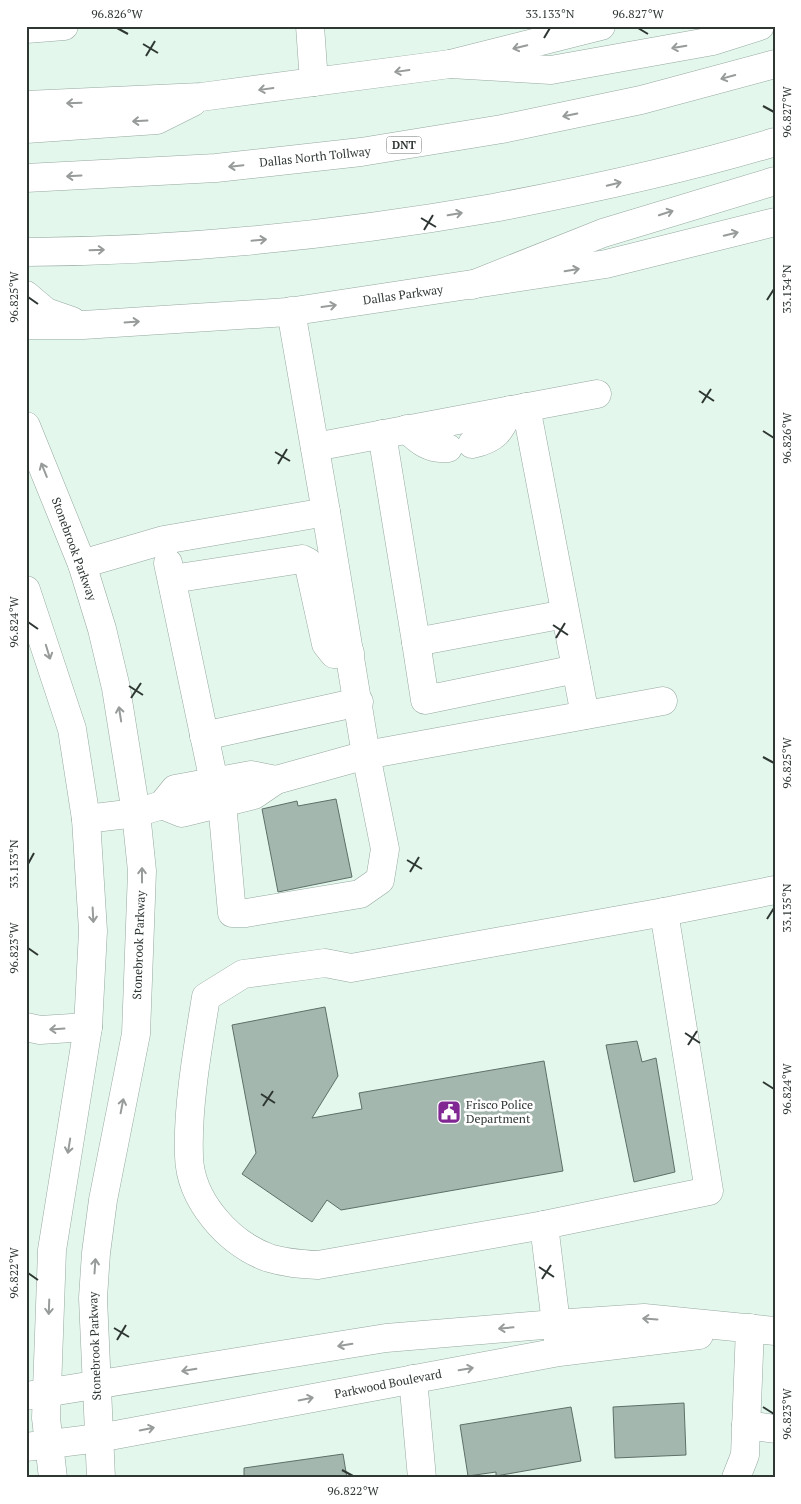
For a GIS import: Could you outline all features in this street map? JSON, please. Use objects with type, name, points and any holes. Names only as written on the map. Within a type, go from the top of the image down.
[{"type":"main road","points":[[26,29],[64,26]]},
{"type":"main road","points":[[310,26],[314,82]]},
{"type":"main road","points":[[26,105],[201,97],[450,64],[601,26]]},
{"type":"main road","points":[[450,64],[550,70],[713,41],[760,26]]},
{"type":"main road","name":"Dallas North Tollway","points":[[26,178],[216,168],[361,152],[502,129],[641,100],[775,64]]},
{"type":"main road","points":[[26,129],[157,120],[201,97]]},
{"type":"main road","points":[[26,252],[179,247],[313,236],[452,215],[594,189],[775,142]]},
{"type":"main road","points":[[472,285],[603,234],[775,181]]},
{"type":"main road","name":"Dallas Parkway","points":[[26,326],[83,325],[292,311],[606,264],[775,222]]},
{"type":"main road","points":[[26,295],[46,312],[83,325]]},
{"type":"main road","points":[[164,540],[204,736],[218,792],[232,913],[246,913],[360,894],[380,880],[385,849],[366,755],[359,702],[292,311]]},
{"type":"main road","points":[[315,446],[596,394]]},
{"type":"main road","points":[[395,431],[438,449],[487,441],[500,430],[518,408]]},
{"type":"main road","points":[[518,408],[565,614],[585,715]]},
{"type":"main road","name":"Stonebrook Parkway","points":[[26,426],[82,564],[102,629],[116,688],[136,813],[142,871],[136,1034],[103,1200],[96,1253],[93,1298],[101,1478]]},
{"type":"main road","points":[[395,431],[416,642],[425,700],[576,669]]},
{"type":"main road","points":[[82,564],[164,540],[326,512]]},
{"type":"main road","points":[[172,579],[302,559],[308,562],[326,644],[334,654],[350,653]]},
{"type":"main road","points":[[26,590],[72,729],[86,819],[94,930],[88,1027],[52,1250],[37,1394],[37,1445],[53,1478]]},
{"type":"main road","points":[[416,642],[565,614]]},
{"type":"main road","points":[[86,819],[136,813],[162,805],[182,813],[218,792],[254,794],[276,780],[366,755],[663,701]]},
{"type":"main road","points":[[204,736],[359,702]]},
{"type":"main road","points":[[664,912],[710,1192],[544,1225],[318,1265],[300,1264],[269,1257],[242,1244],[223,1228],[206,1206],[195,1183],[189,1156],[194,1086],[206,997],[243,974],[325,963],[351,968],[664,912],[775,890]]},
{"type":"main road","points":[[26,1026],[40,1030],[88,1027]]},
{"type":"main road","points":[[544,1225],[560,1352]]},
{"type":"main road","points":[[37,1394],[386,1338],[644,1318],[763,1330],[746,1425],[745,1455],[739,1476]]},
{"type":"main road","name":"Parkwood Boulevard","points":[[37,1445],[99,1438],[560,1352],[763,1330]]},
{"type":"main road","points":[[413,1379],[422,1478]]},
{"type":"main road","points":[[746,1425],[775,1429]]},
{"type":"building","points":[[336,799],[352,877],[278,892],[262,809],[297,801],[298,806]]},
{"type":"building","name":"Frisco Police Department","points":[[325,1007],[338,1076],[312,1118],[362,1109],[359,1093],[544,1061],[563,1171],[341,1210],[327,1200],[312,1222],[242,1174],[256,1153],[232,1025]]},
{"type":"building","points":[[637,1041],[642,1062],[656,1058],[675,1172],[634,1182],[606,1045]]},
{"type":"building","points":[[684,1403],[686,1455],[615,1458],[613,1407]]},
{"type":"building","points":[[571,1407],[581,1461],[496,1476],[496,1472],[468,1476],[460,1425]]},
{"type":"building","points":[[343,1454],[347,1478],[244,1478],[244,1468]]},
{"type":"place","name":"Frisco Police Department","points":[[449,1112]]}]
